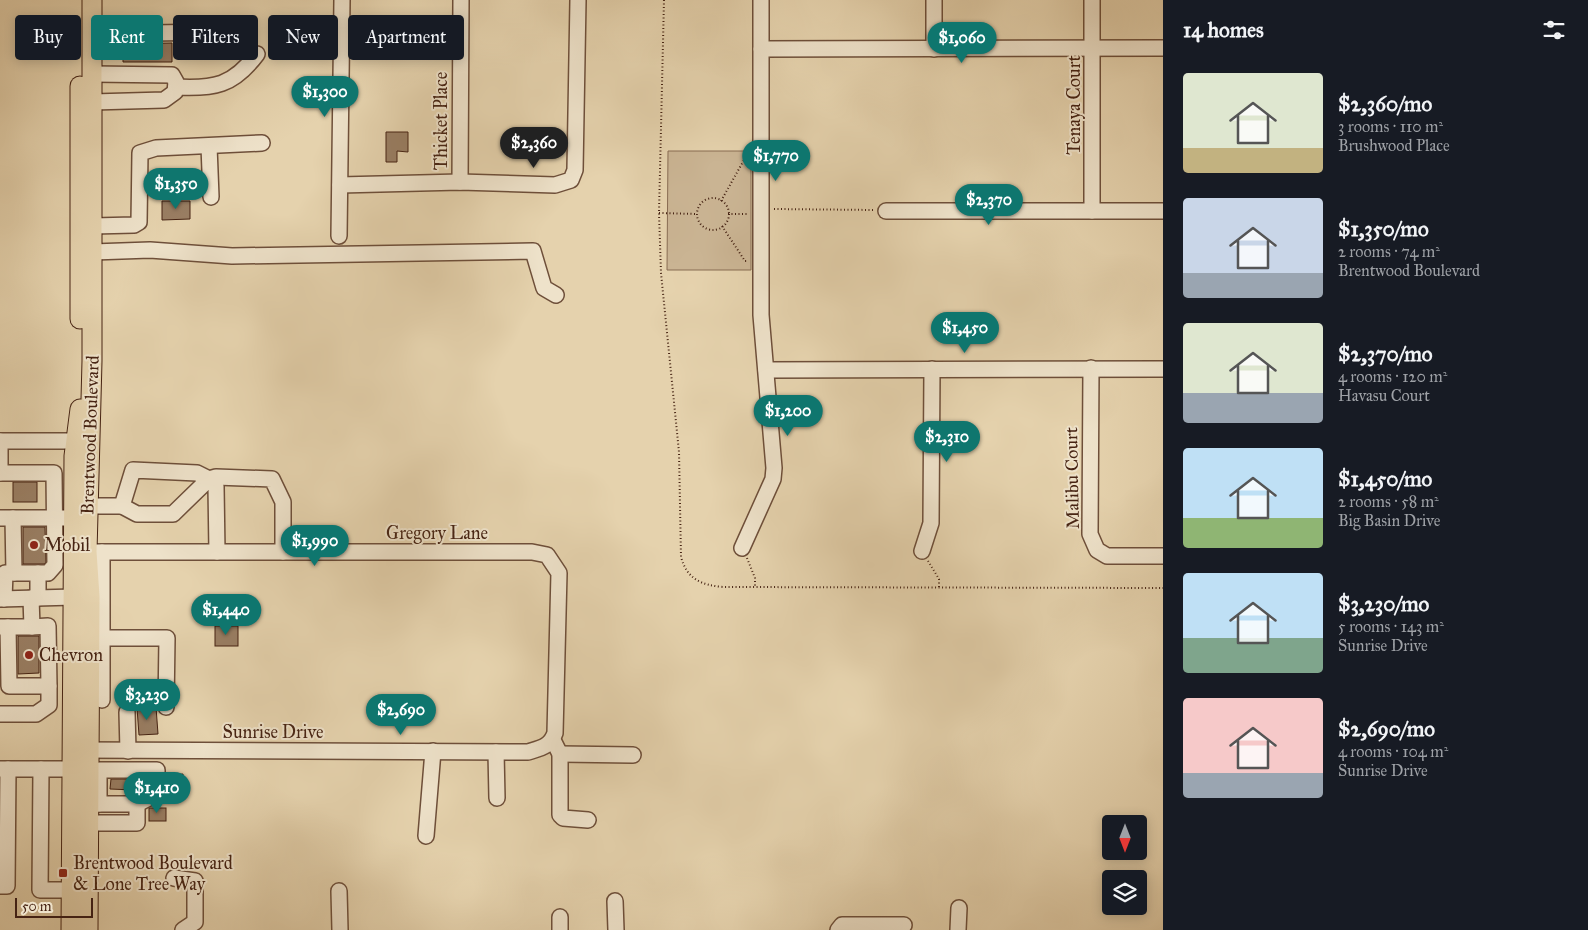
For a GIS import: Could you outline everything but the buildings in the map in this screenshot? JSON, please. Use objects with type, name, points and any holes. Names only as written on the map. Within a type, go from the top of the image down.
[{"type":"main road","name":"Brentwood Boulevard","points":[[71,930],[70,890],[86,770],[96,638],[94,552],[81,512],[74,473],[83,441],[80,414],[79,0]]},
{"type":"main road","name":"Brentwood Boulevard","points":[[92,0],[92,15]]},
{"type":"main road","name":"Brentwood Boulevard","points":[[87,750],[72,697],[74,597],[81,512],[93,252],[93,60]]},
{"type":"main road","name":"Brentwood Boulevard","points":[[86,770],[93,804],[88,930]]},
{"type":"street","points":[[339,236],[342,0]]},
{"type":"street","name":"Thicket Place","points":[[460,182],[461,0]]},
{"type":"street","points":[[340,185],[460,182],[555,185],[571,180],[575,170],[578,0]]},
{"type":"street","points":[[742,548],[773,479],[774,455],[762,315],[761,0]]},
{"type":"street","points":[[934,0],[934,49]]},
{"type":"street","name":"Tenaya Court","points":[[1092,0],[1092,211]]},
{"type":"street","points":[[761,49],[1163,48]]},
{"type":"street","points":[[176,86],[214,87],[243,72],[252,60]]},
{"type":"street","points":[[93,74],[172,75],[176,82],[175,92],[164,100],[93,102]]},
{"type":"street","points":[[93,226],[134,225],[139,222],[140,153],[156,148],[262,143]]},
{"type":"street","points":[[209,146],[211,197]]},
{"type":"street","points":[[886,211],[1163,211]]},
{"type":"street","points":[[93,252],[150,250],[232,256],[533,251],[544,288],[556,295]]},
{"type":"street","name":"Malibu Court","points":[[1091,368],[1090,534],[1097,550],[1107,556],[1163,556]]},
{"type":"street","points":[[922,551],[931,524],[932,369]]},
{"type":"street","points":[[766,370],[1163,369]]},
{"type":"street","points":[[74,473],[0,473],[0,441],[83,441]]},
{"type":"street","points":[[122,506],[133,470],[197,473],[209,479],[216,486],[217,552]]},
{"type":"street","points":[[54,473],[55,565],[48,573],[5,573],[2,599],[74,597]]},
{"type":"street","points":[[14,573],[7,518],[54,518],[122,506],[137,514],[173,514],[209,479],[216,477],[272,480],[283,502],[283,552]]},
{"type":"street","name":"Gregory Lane","points":[[94,552],[532,552],[547,555],[559,573],[555,733],[552,740]]},
{"type":"street","points":[[32,627],[38,573]]},
{"type":"street","points":[[0,714],[36,714],[49,705],[49,691],[48,626],[4,627],[9,686],[49,691],[72,697]]},
{"type":"street","points":[[102,700],[96,638],[167,638],[166,707]]},
{"type":"street","points":[[127,712],[128,751]]},
{"type":"street","points":[[552,740],[560,754],[560,815],[563,818],[588,820]]},
{"type":"street","name":"Sunrise Drive","points":[[87,750],[528,752],[546,747],[552,740]]},
{"type":"street","points":[[86,770],[87,750]]},
{"type":"street","points":[[426,836],[432,752]]},
{"type":"street","points":[[496,752],[497,798]]},
{"type":"street","points":[[560,754],[633,755]]},
{"type":"street","points":[[0,886],[7,886],[4,769],[157,770],[157,794],[137,804],[93,804]]},
{"type":"street","points":[[41,769],[40,890],[70,890]]},
{"type":"street","points":[[98,854],[93,823],[137,823],[137,804]]},
{"type":"street","points":[[174,878],[195,881],[195,922],[183,930]]},
{"type":"street","points":[[339,891],[340,930]]},
{"type":"street","points":[[615,901],[616,930]]},
{"type":"street","points":[[958,930],[959,908]]},
{"type":"street","points":[[838,930],[842,925],[904,925]]},
{"type":"path","points":[[664,0],[659,213],[661,273],[679,452],[680,557],[684,570],[692,578],[707,585],[755,587],[1163,588]]},
{"type":"path","points":[[722,201],[744,160],[761,160]]},
{"type":"path","points":[[713,198],[722,201],[727,208],[727,220],[722,226],[713,230],[707,228],[698,220],[697,214],[702,203],[707,199],[713,198]]},
{"type":"path","points":[[728,214],[761,214],[771,209],[886,211]]},
{"type":"path","points":[[659,213],[697,214]]},
{"type":"path","points":[[722,226],[745,261],[762,261]]},
{"type":"path","points":[[742,548],[755,578],[755,587]]},
{"type":"path","points":[[922,551],[938,579],[939,588]]},
{"type":"shaded area","points":[[668,151],[751,151],[751,270],[667,270]]},
{"type":"place","name":"Mobil","points":[[34,545]]},
{"type":"place","name":"Chevron","points":[[29,655]]},
{"type":"place","name":"Brentwood Boulevard & Lone Tree Way","points":[[63,873]]}]
